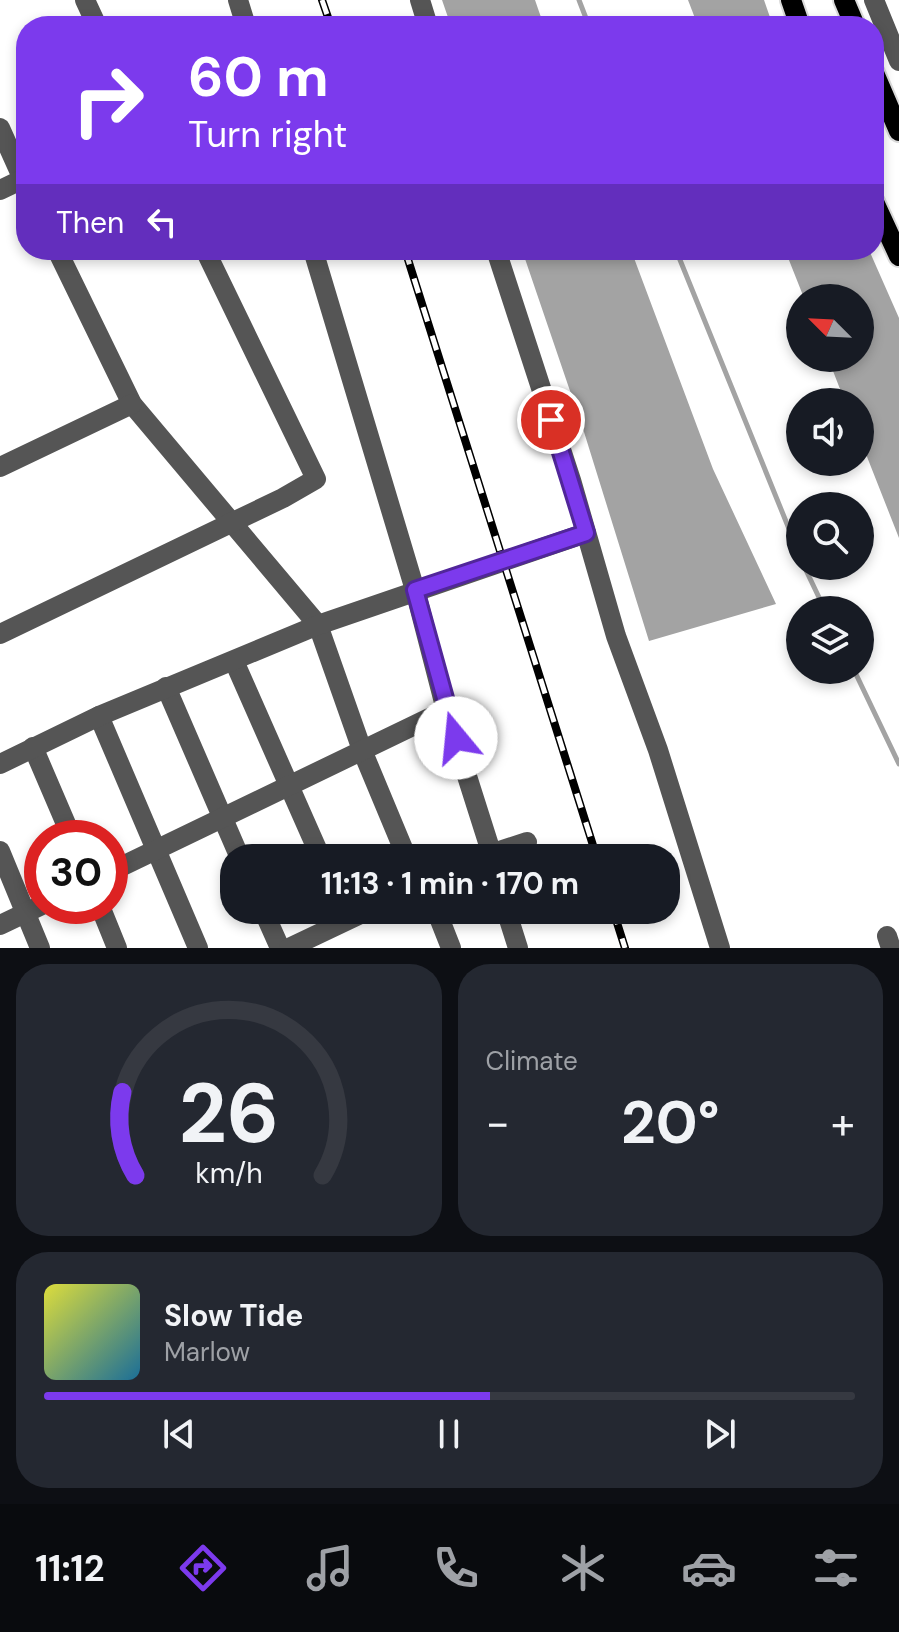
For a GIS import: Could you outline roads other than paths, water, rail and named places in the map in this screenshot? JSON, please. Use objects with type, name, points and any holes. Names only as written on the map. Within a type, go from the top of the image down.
[{"type":"main road","points":[[884,96],[899,131]]},
{"type":"main road","points":[[884,224],[899,256]]},
{"type":"street","points":[[884,24],[899,61]]},
{"type":"street","points":[[0,128],[16,164]]},
{"type":"street","points":[[62,260],[132,404],[318,625],[362,750],[401,844]]},
{"type":"street","points":[[0,634],[234,522],[316,479],[210,260]]},
{"type":"street","points":[[316,260],[415,590],[485,844]]},
{"type":"street","points":[[499,260],[616,636],[658,750],[720,948]]},
{"type":"street","points":[[0,467],[132,404]]},
{"type":"street","points":[[0,764],[99,716],[318,625],[586,533]]},
{"type":"street","points":[[234,661],[292,784],[316,844]]},
{"type":"street","points":[[166,687],[234,844]]},
{"type":"street","points":[[128,863],[446,710]]},
{"type":"street","points":[[99,716],[198,948]]},
{"type":"street","points":[[33,747],[64,820]]},
{"type":"street","points":[[521,844],[527,842]]},
{"type":"street","points":[[0,851],[24,892]]},
{"type":"street","points":[[0,925],[24,914]]},
{"type":"street","points":[[36,924],[40,948]]},
{"type":"street","points":[[107,924],[117,948]]},
{"type":"street","points":[[269,924],[280,948]]},
{"type":"street","points":[[289,948],[330,924]]},
{"type":"street","points":[[442,924],[451,948]]},
{"type":"street","points":[[510,924],[518,948]]},
{"type":"waterway","points":[[579,0],[585,16]]},
{"type":"waterway","points":[[680,260],[786,521]]},
{"type":"waterway","points":[[811,580],[818,596]]},
{"type":"waterway","points":[[861,684],[899,764]]},
{"type":"railway","points":[[322,0],[328,16]]},
{"type":"railway","points":[[408,260],[593,844]]},
{"type":"railway","points":[[617,924],[625,948]]}]
